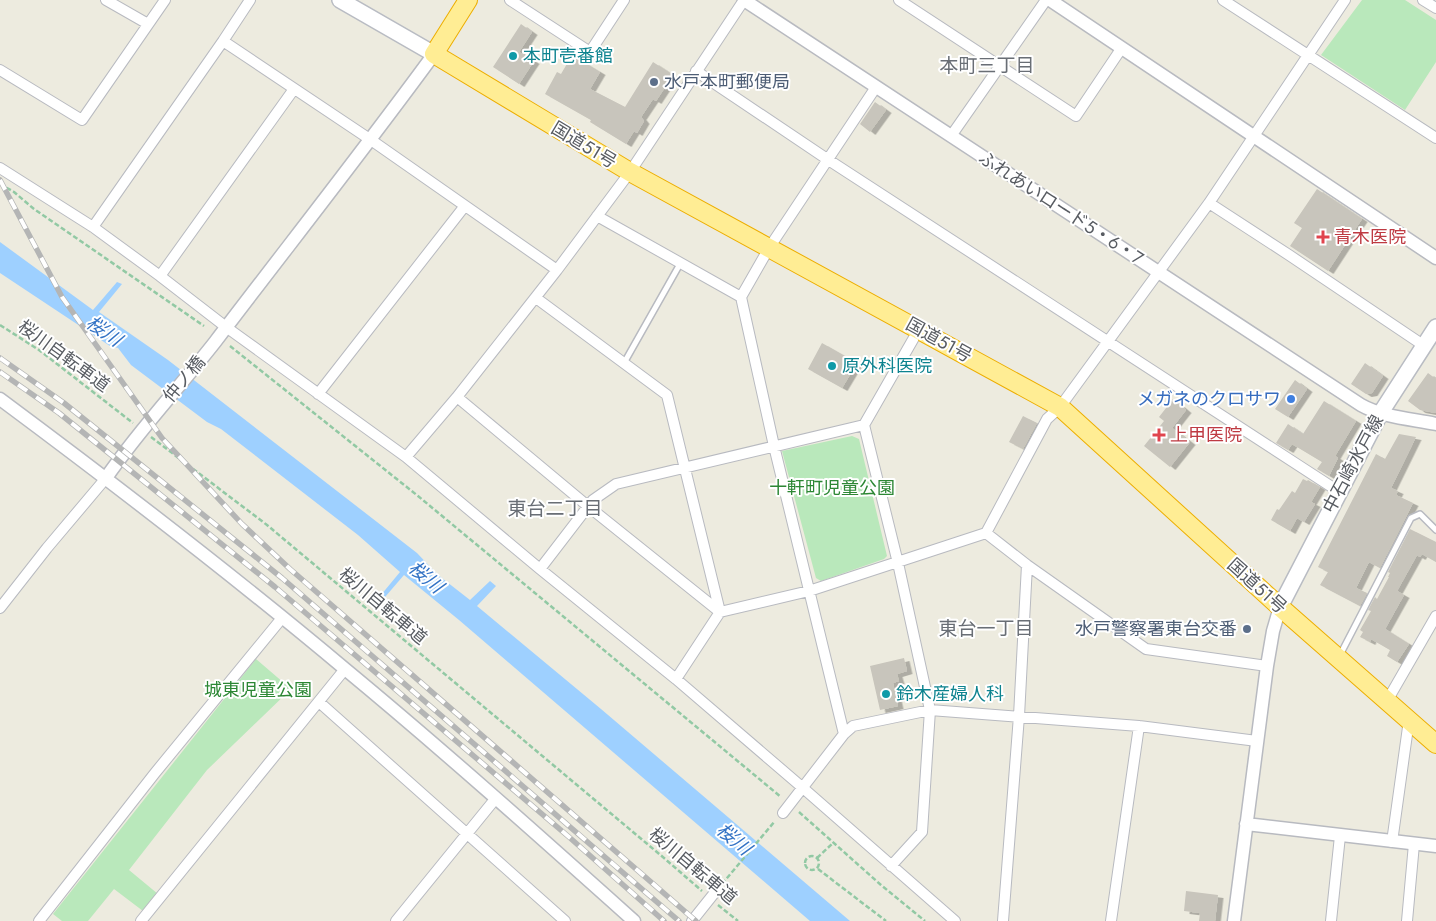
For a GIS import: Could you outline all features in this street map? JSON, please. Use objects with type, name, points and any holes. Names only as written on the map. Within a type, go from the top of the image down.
[{"type":"highway","points":[[434,54],[468,0]]},
{"type":"highway","name":"国道51号","points":[[434,54],[630,172],[1060,407],[1436,744]]},
{"type":"main road","points":[[340,0],[434,54]]},
{"type":"main road","name":"中石崎水戸線","points":[[1280,606],[1338,491],[1380,414],[1436,327]]},
{"type":"street","points":[[106,0],[148,24]]},
{"type":"street","points":[[0,70],[82,120],[165,0]]},
{"type":"street","points":[[92,227],[250,0]]},
{"type":"street","points":[[510,0],[590,52],[624,0]]},
{"type":"street","points":[[406,457],[457,397],[536,298],[630,172],[744,0]]},
{"type":"street","name":"ふれあいロード5・6・7","points":[[744,0],[1361,405],[1380,414],[1436,424]]},
{"type":"street","points":[[899,0],[1076,116],[1121,49]]},
{"type":"street","points":[[950,136],[1046,0]]},
{"type":"street","points":[[1050,0],[1436,258]]},
{"type":"street","points":[[1223,0],[1436,138]]},
{"type":"street","points":[[676,679],[720,612],[809,591],[986,533],[1047,420],[1060,407],[1209,204],[1346,0]]},
{"type":"street","points":[[1422,0],[1436,8]]},
{"type":"street","points":[[223,41],[371,140],[464,207],[557,270]]},
{"type":"street","name":"仲ノ橋","points":[[106,478],[124,451],[216,340],[371,140],[434,54]]},
{"type":"street","points":[[696,71],[827,159],[1338,491]]},
{"type":"street","points":[[844,734],[774,446],[741,297],[768,248],[876,87]]},
{"type":"street","points":[[160,276],[294,89]]},
{"type":"street","points":[[0,168],[92,227],[406,457],[676,679],[954,921]]},
{"type":"street","points":[[1209,204],[1423,345]]},
{"type":"street","points":[[318,394],[464,207]]},
{"type":"street","points":[[597,216],[741,297]]},
{"type":"street","points":[[536,298],[667,394],[720,612]]},
{"type":"street","points":[[891,866],[922,832],[930,710],[898,563],[864,425],[918,329]]},
{"type":"street","points":[[457,397],[589,507],[720,612]]},
{"type":"street","points":[[0,399],[106,478],[345,669],[496,798],[634,921]]},
{"type":"street","points":[[540,569],[593,500],[616,484],[684,466],[864,425]]},
{"type":"street","points":[[0,608],[106,478]]},
{"type":"street","points":[[986,533],[1027,565],[1146,649],[1267,666]]},
{"type":"street","points":[[1003,921],[1019,716],[1027,565]]},
{"type":"street","points":[[1234,921],[1267,666],[1273,631],[1280,606]]},
{"type":"street","points":[[1387,701],[1436,616]]},
{"type":"street","points":[[39,921],[155,773],[282,618]]},
{"type":"street","points":[[141,921],[345,669]]},
{"type":"street","points":[[318,702],[565,921]]},
{"type":"street","points":[[783,813],[844,734],[853,726],[930,710],[1138,726],[1257,741]]},
{"type":"street","points":[[1392,842],[1409,720]]},
{"type":"street","points":[[1111,921],[1138,726]]},
{"type":"street","points":[[396,921],[496,798]]},
{"type":"street","points":[[1246,824],[1436,846]]},
{"type":"street","points":[[1331,921],[1340,836]]},
{"type":"street","points":[[1407,921],[1414,844]]},
{"type":"street","points":[[692,921],[713,894]]},
{"type":"lane","points":[[624,363],[680,264]]},
{"type":"lane","points":[[1338,657],[1411,518],[1420,514],[1436,530]]},
{"type":"path","points":[[0,184],[131,274],[418,496],[790,804],[925,921]]},
{"type":"path","name":"桜川自転車道","points":[[0,325],[39,350],[267,526],[664,858],[713,894],[738,921]]},
{"type":"path","points":[[713,894],[783,813]]},
{"type":"path","points":[[818,858],[833,843]]},
{"type":"path","points":[[818,858],[812,856],[806,858],[804,864],[807,869],[812,871],[818,869]]},
{"type":"path","points":[[818,858],[820,863],[818,869]]},
{"type":"path","points":[[818,869],[886,921]]},
{"type":"green space","points":[[1362,0],[1405,0],[1436,20],[1436,62],[1405,110],[1321,55]]},
{"type":"green space","name":"十軒町児童公園","points":[[852,436],[859,439],[887,556],[884,559],[821,581],[816,578],[782,451]]},
{"type":"green space","name":"城東児童公園","points":[[256,659],[291,689],[207,770],[129,870],[158,894],[143,911],[114,889],[88,921],[62,921],[53,914]]},
{"type":"water","name":"桜川","points":[[0,242],[93,310],[117,282],[122,284],[99,312],[168,360],[417,553],[438,575],[470,600],[490,581],[496,586],[477,606],[850,921],[810,921],[404,575],[379,604],[376,601],[400,572],[358,535],[221,429],[207,422],[131,365],[118,348],[110,346],[0,273]]},
{"type":"building","name":"本町壱番館","points":[[521,24],[532,32],[519,52],[534,61],[519,84],[493,67]]},
{"type":"building","points":[[577,58],[600,72],[590,89],[625,107],[653,62],[673,75],[656,101],[653,99],[641,117],[644,121],[637,133],[634,131],[626,144],[590,122],[591,120],[545,94],[557,72],[561,74],[568,62],[571,63],[573,59],[576,60]]},
{"type":"building","points":[[875,102],[886,110],[870,132],[860,124]]},
{"type":"building","name":"青木医院","points":[[1317,189],[1362,219],[1328,271],[1290,246],[1302,228],[1294,223]]},
{"type":"building","name":"原外科医院","points":[[822,343],[857,363],[842,388],[808,369]]},
{"type":"building","points":[[1365,363],[1383,376],[1372,393],[1366,394],[1351,384]]},
{"type":"building","points":[[1428,373],[1436,379],[1436,413],[1420,410],[1408,401]]},
{"type":"building","name":"メガネのクロサワ","points":[[1295,380],[1307,389],[1288,417],[1275,409]]},
{"type":"building","name":"上甲医院","points":[[1173,399],[1186,410],[1172,428],[1190,442],[1170,467],[1144,446],[1164,421],[1159,417]]},
{"type":"building","points":[[1324,401],[1356,421],[1335,456],[1338,458],[1329,476],[1317,469],[1322,462],[1292,444],[1288,450],[1276,443],[1288,424],[1303,434]]},
{"type":"building","points":[[1023,416],[1037,423],[1023,449],[1009,442]]},
{"type":"building","points":[[1399,434],[1416,437],[1391,488],[1398,491],[1396,495],[1413,503],[1380,568],[1369,562],[1356,588],[1367,593],[1360,606],[1320,585],[1328,572],[1318,567],[1376,454],[1385,459]]},
{"type":"building","points":[[1303,479],[1320,487],[1311,502],[1315,504],[1304,522],[1297,518],[1290,531],[1271,520],[1277,509],[1279,510],[1292,491],[1295,493]]},
{"type":"building","points":[[1410,529],[1436,542],[1436,562],[1422,554],[1420,557],[1417,555],[1397,591],[1404,595],[1385,629],[1409,644],[1397,662],[1387,656],[1390,650],[1371,639],[1370,642],[1360,637],[1363,632],[1360,630],[1371,611],[1368,610],[1375,597],[1377,599],[1389,577],[1390,573],[1388,572]]},
{"type":"building","name":"鈴木産婦人科","points":[[904,658],[907,671],[897,674],[899,681],[893,683],[898,706],[880,710],[870,666]]},
{"type":"building","points":[[1186,891],[1218,895],[1215,921],[1199,921],[1200,913],[1184,911]]},
{"type":"railway","points":[[0,180],[62,297],[162,438],[242,524],[290,569],[696,921]]},
{"type":"railway","points":[[0,358],[64,403],[282,578],[679,921]]},
{"type":"railway","points":[[0,372],[59,413],[275,587],[569,837],[664,921]]},
{"type":"place","name":"本町壱番館","points":[[513,56]]},
{"type":"place","name":"水戸本町郵便局","points":[[654,82]]},
{"type":"place","name":"青木医院","points":[[1323,237]]},
{"type":"place","name":"原外科医院","points":[[832,366]]},
{"type":"place","name":"メガネのクロサワ","points":[[1291,399]]},
{"type":"place","name":"上甲医院","points":[[1159,435]]},
{"type":"place","name":"水戸警察署東台交番","points":[[1247,629]]},
{"type":"place","name":"鈴木産婦人科","points":[[886,694]]},
{"type":"district","name":"本町三丁目","points":[[987,65]]},
{"type":"district","name":"東台二丁目","points":[[555,508]]},
{"type":"district","name":"東台一丁目","points":[[986,628]]}]
